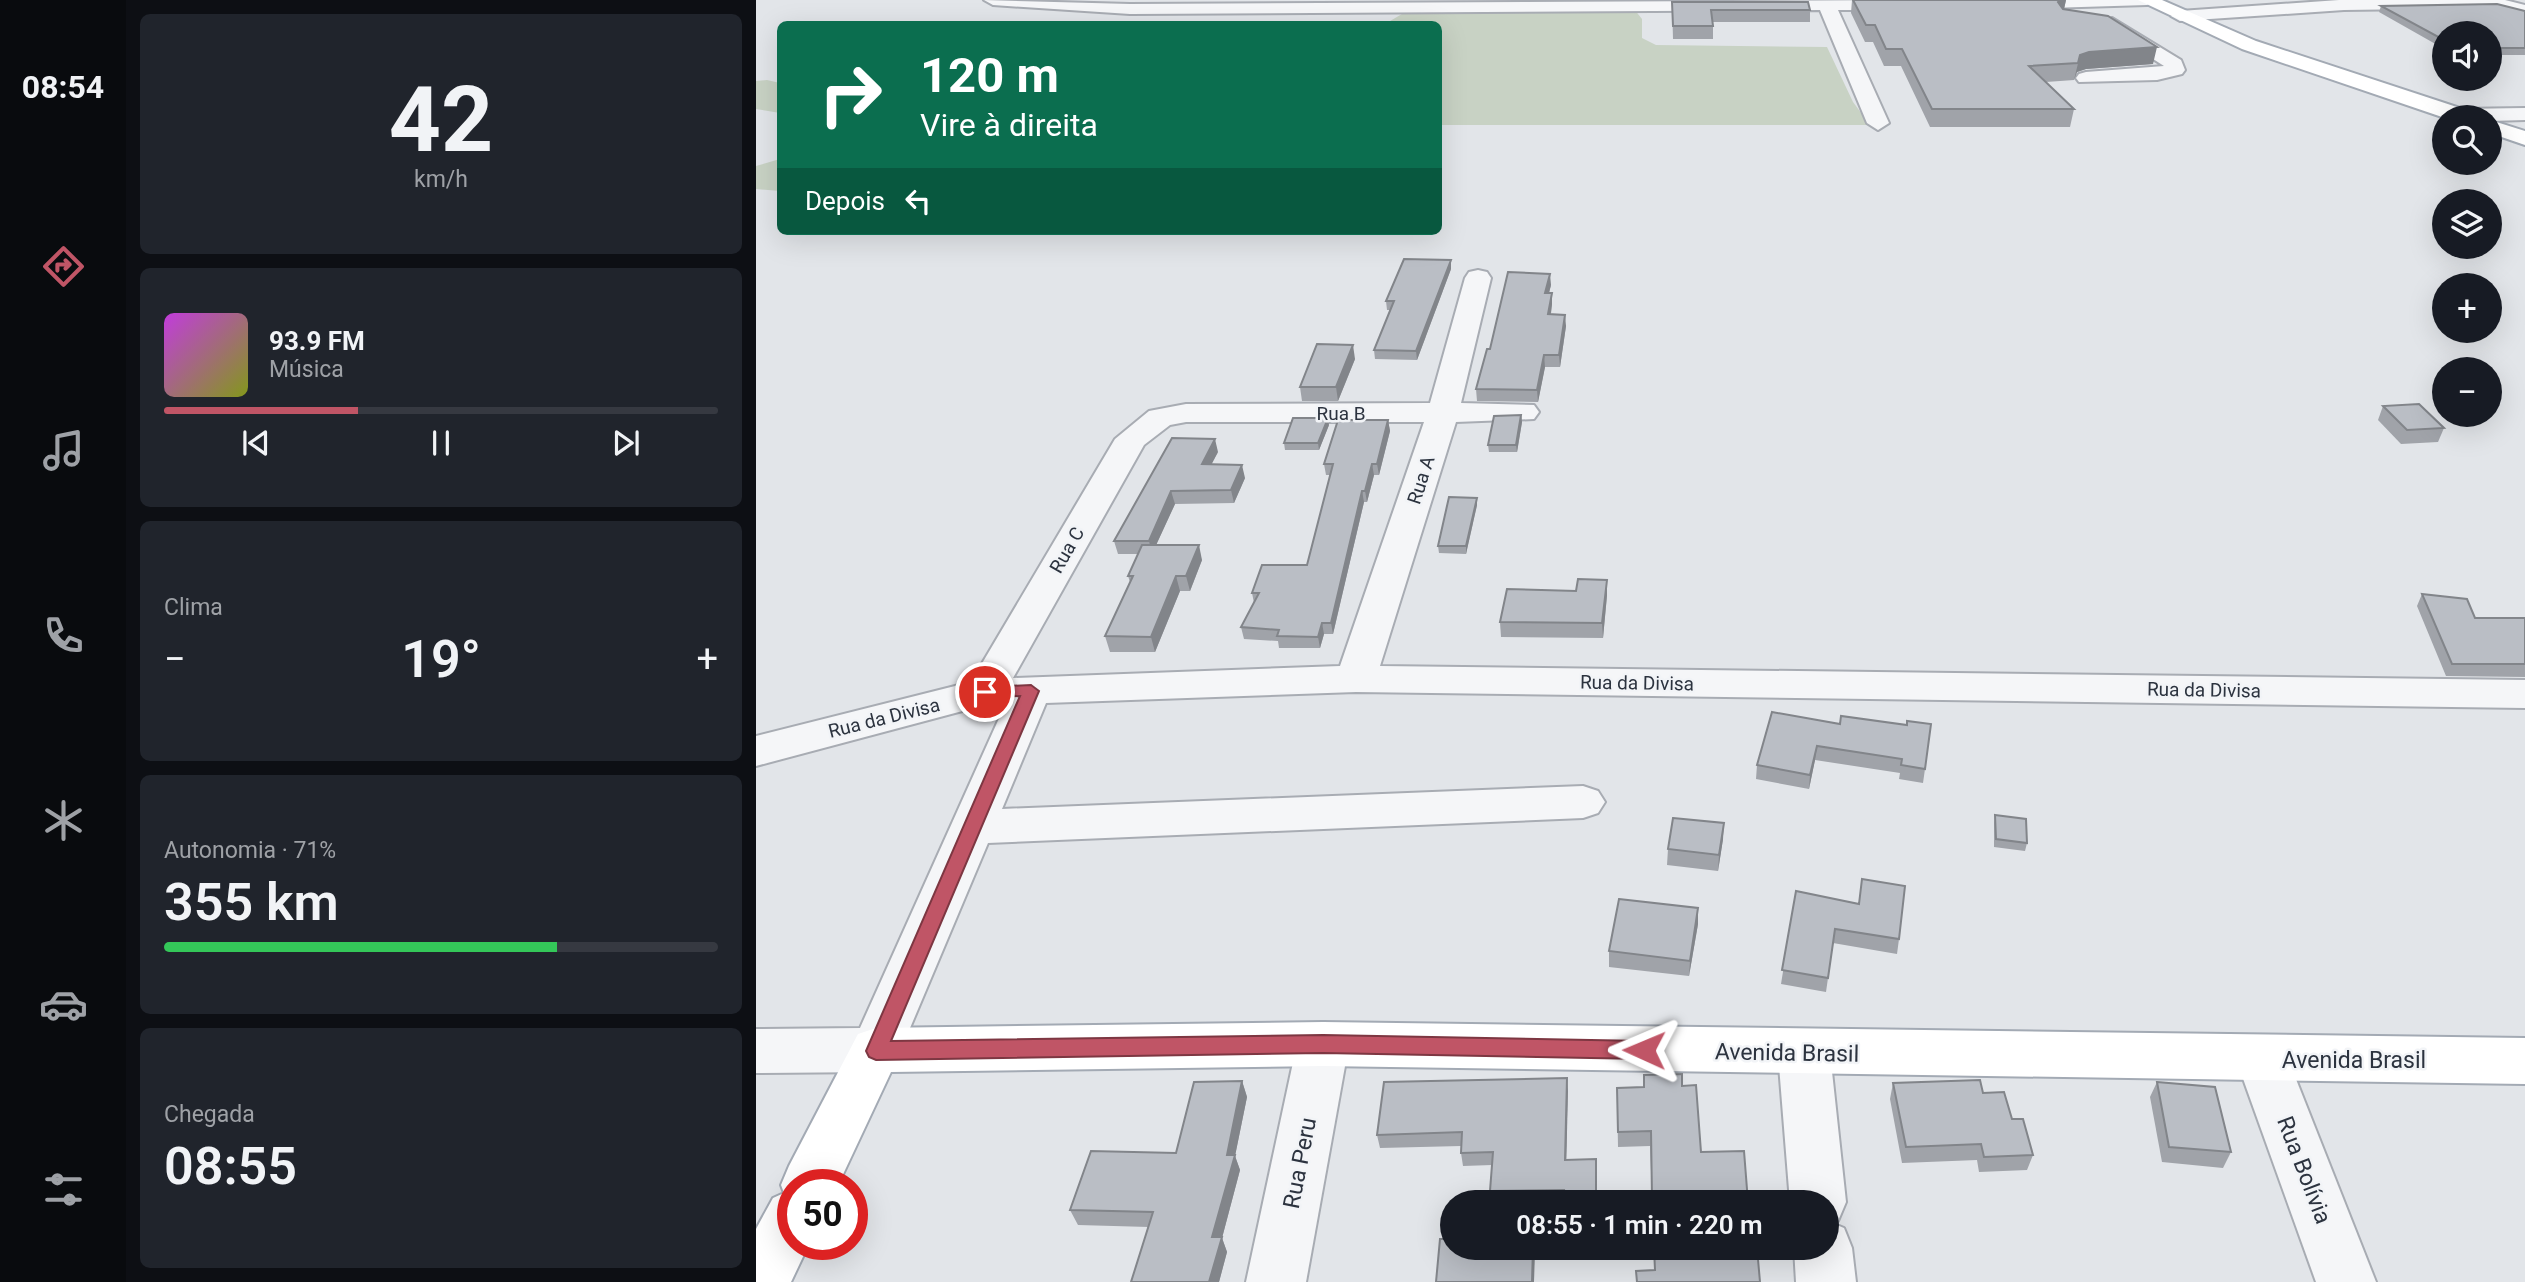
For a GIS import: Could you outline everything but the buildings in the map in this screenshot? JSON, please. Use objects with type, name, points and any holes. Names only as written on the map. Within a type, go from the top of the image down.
[{"type":"main road","points":[[2147,0],[2180,16],[2318,70],[2432,107]]},
{"type":"main road","points":[[2502,129],[2523,135]]},
{"type":"main road","name":"Avenida Brasil","points":[[876,1051],[1323,1044],[1804,1053],[2525,1061]]},
{"type":"main road","points":[[817,1169],[876,1051]]},
{"type":"main road","points":[[760,1282],[777,1249]]},
{"type":"street","points":[[993,0],[1065,8],[1863,3],[1917,5]]},
{"type":"street","points":[[2086,78],[2157,74],[2175,69],[2174,64],[2113,24],[2095,19],[2025,16],[1995,4],[2147,0]]},
{"type":"street","points":[[2180,16],[2304,5],[2372,4],[2496,3],[2525,12]]},
{"type":"street","points":[[1827,5],[1878,123]]},
{"type":"street","points":[[1330,21],[1348,13],[1343,6]]},
{"type":"street","points":[[1171,21],[1199,8]]},
{"type":"street","points":[[1260,21],[1259,17],[1287,21]]},
{"type":"street","points":[[2502,115],[2525,114]]},
{"type":"street","name":"Rua A","points":[[1356,679],[1443,413],[1478,278]]},
{"type":"street","name":"Rua B","points":[[1160,418],[1186,412],[1523,412]]},
{"type":"street","name":"Rua C","points":[[985,692],[1131,439],[1160,418]]},
{"type":"street","name":"Rua da Divisa","points":[[756,751],[985,692],[1356,679],[2525,694]]},
{"type":"street","points":[[876,1051],[1031,691]]},
{"type":"street","points":[[972,827],[1583,802]]},
{"type":"street","name":"Rua Peru","points":[[1276,1282],[1323,1044]]},
{"type":"street","name":"Avenida Brasil","points":[[756,1051],[876,1051]]},
{"type":"street","points":[[1804,1053],[1817,1190]]},
{"type":"street","name":"Rua Bolívia","points":[[2262,1059],[2346,1282]]},
{"type":"street","points":[[1824,1260],[1826,1282]]},
{"type":"green space","points":[[1634,9],[1642,19],[1642,38],[1656,45],[1827,47],[1853,102],[1870,125],[1442,125],[1442,21],[1390,21],[1407,11]]},
{"type":"green space","points":[[756,81],[777,82],[777,112],[756,109]]},
{"type":"green space","points":[[777,160],[777,191],[756,189],[756,166]]},
{"type":"route","points":[[985,692],[1031,691],[876,1051],[1323,1044],[1644,1050]]}]
